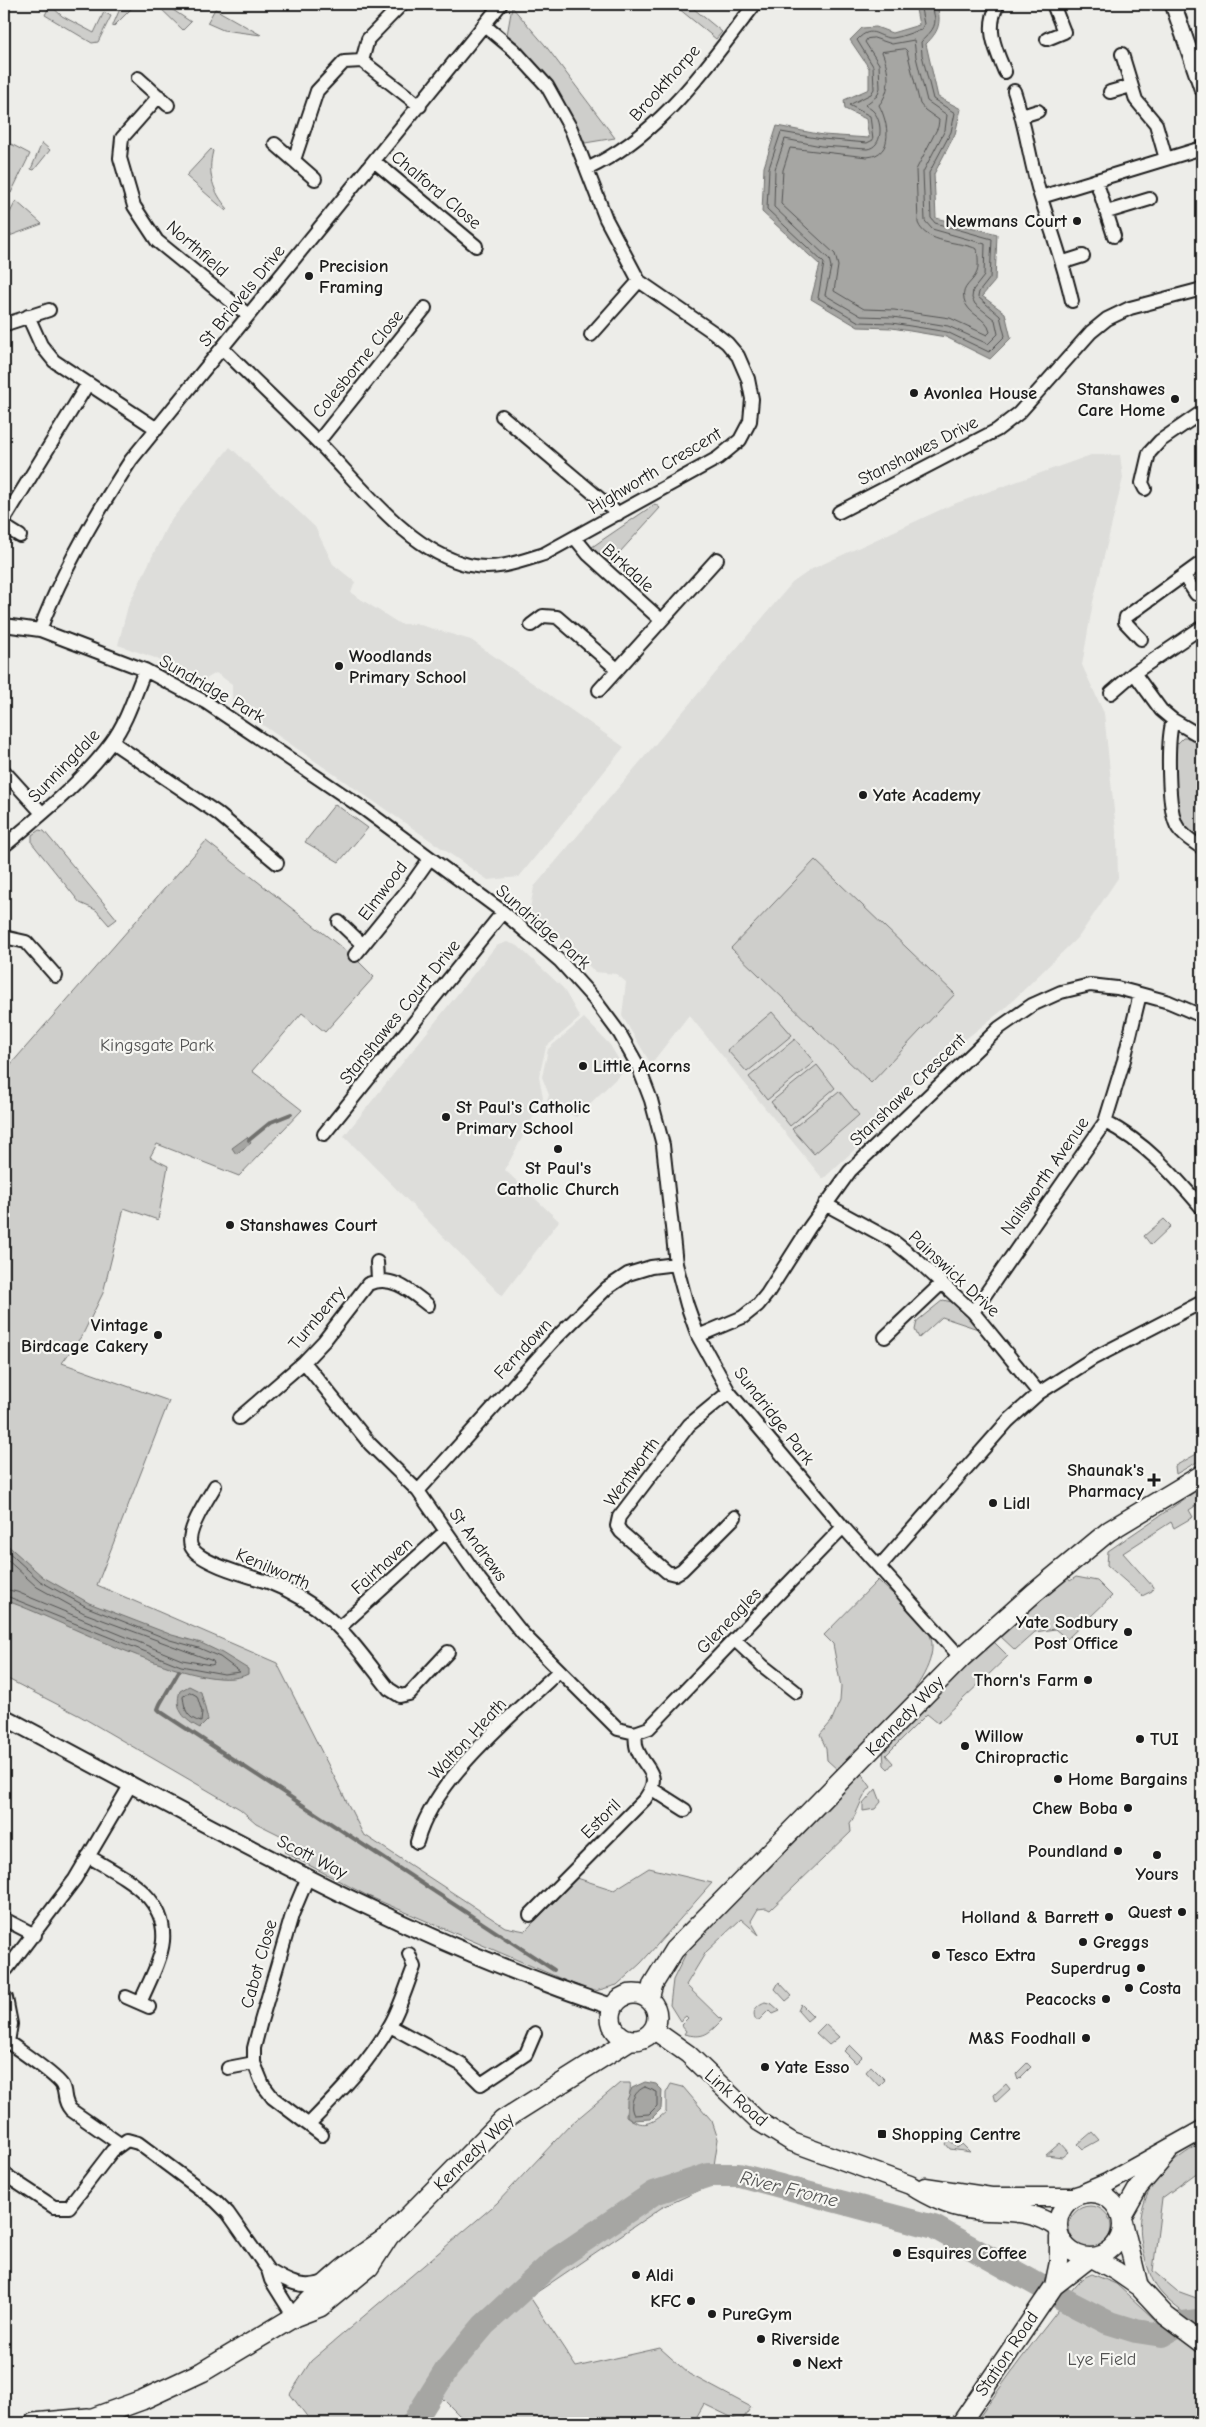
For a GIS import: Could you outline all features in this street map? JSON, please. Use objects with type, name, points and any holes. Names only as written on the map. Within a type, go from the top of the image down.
[{"type":"main road","name":"Kennedy Way","points":[[648,1999],[653,1984],[674,1950],[961,1658],[1034,1593],[1110,1531],[1202,1475]]},
{"type":"main road","points":[[593,2062],[618,2000],[626,1995],[636,1994],[648,1999],[657,2014],[657,2022],[654,2030],[647,2037],[630,2040],[622,2037],[612,2016]]},
{"type":"main road","name":"Link Road","points":[[654,2030],[688,2054],[758,2121],[792,2142],[910,2185],[953,2205],[986,2211],[1024,2212],[1043,2218],[1058,2232]]},
{"type":"main road","name":"Kennedy Way","points":[[34,2423],[84,2421],[142,2400],[202,2372],[294,2317],[320,2307],[369,2267],[389,2236],[503,2120],[630,2040]]},
{"type":"main road","points":[[1198,2340],[1166,2316],[1139,2287],[1091,2258],[1073,2253],[1065,2246],[1058,2232],[1061,2210],[1078,2195],[1108,2184],[1202,2130]]},
{"type":"main road","points":[[1091,2258],[1112,2250],[1122,2232],[1122,2220],[1138,2188],[1174,2146]]},
{"type":"main road","name":"Link Road","points":[[910,2185],[991,2197],[1078,2195]]},
{"type":"main road","points":[[1078,2195],[1094,2193],[1104,2196],[1113,2202],[1122,2220],[1139,2287]]},
{"type":"main road","name":"Station Road","points":[[1054,2286],[1059,2262],[1058,2232]]},
{"type":"main road","name":"Kennedy Way","points":[[294,2317],[311,2297],[357,2257],[389,2236]]},
{"type":"main road","name":"Station Road","points":[[961,2423],[1054,2286],[1091,2258]]},
{"type":"street","points":[[362,61],[368,39],[402,4]]},
{"type":"street","name":"St Briavels Drive","points":[[40,630],[50,602],[101,506],[131,460],[502,4]]},
{"type":"street","name":"Brookthorpe","points":[[587,169],[609,159],[657,124],[755,4]]},
{"type":"street","points":[[998,4],[992,14],[990,30],[1005,72]]},
{"type":"street","points":[[1047,38],[1064,32],[1053,4]]},
{"type":"street","points":[[1173,4],[1202,88]]},
{"type":"street","name":"Highworth Crescent","points":[[222,348],[406,532],[450,560],[470,566],[491,567],[513,564],[544,554],[718,458],[740,440],[750,421],[752,399],[748,378],[738,356],[727,343],[672,302],[639,281],[606,219],[571,129],[546,86],[514,50],[484,25]]},
{"type":"street","points":[[1122,54],[1139,107],[1156,124],[1166,159]]},
{"type":"street","points":[[294,160],[316,91],[344,62],[362,61],[420,106]]},
{"type":"street","name":"Northfield","points":[[138,78],[164,101],[122,138],[120,158],[134,206],[157,240],[248,316]]},
{"type":"street","points":[[1110,92],[1131,86]]},
{"type":"street","points":[[1014,91],[1022,116],[1041,197],[1064,262],[1072,301]]},
{"type":"street","points":[[1022,116],[1038,110]]},
{"type":"street","points":[[275,144],[315,178]]},
{"type":"street","points":[[1041,197],[1202,148]]},
{"type":"street","name":"Chalford Close","points":[[374,161],[476,246]]},
{"type":"street","points":[[1096,180],[1114,236]]},
{"type":"street","points":[[1107,212],[1150,199]]},
{"type":"street","points":[[1064,262],[1083,256]]},
{"type":"street","points":[[590,335],[639,281]]},
{"type":"street","name":"Stanshawes Drive","points":[[839,512],[997,430],[1019,413],[1091,332],[1107,319],[1130,308],[1202,288]]},
{"type":"street","name":"Colesborne Close","points":[[318,442],[425,308]]},
{"type":"street","points":[[6,324],[49,310]]},
{"type":"street","points":[[28,316],[41,345],[54,361],[87,385],[156,429]]},
{"type":"street","points":[[4,520],[87,385]]},
{"type":"street","points":[[1144,489],[1142,483],[1149,453],[1160,441],[1202,412]]},
{"type":"street","points":[[502,416],[618,514]]},
{"type":"street","points":[[4,526],[20,536]]},
{"type":"street","name":"Birkdale","points":[[575,538],[611,577],[661,620]]},
{"type":"street","points":[[599,690],[717,559]]},
{"type":"street","points":[[1141,639],[1125,622],[1126,617],[1202,562]]},
{"type":"street","points":[[1184,576],[1196,594]]},
{"type":"street","points":[[531,625],[543,616],[557,617],[617,669]]},
{"type":"street","name":"Sundridge Park","points":[[4,626],[40,630],[145,670],[207,703],[364,809],[503,912],[560,961],[594,999],[620,1034],[638,1066],[651,1100],[662,1145],[676,1264],[687,1305],[698,1336],[729,1392],[843,1528],[961,1658]]},
{"type":"street","points":[[1111,693],[1134,673],[1199,629],[1202,633]]},
{"type":"street","name":"Sunningdale","points":[[4,846],[42,813],[112,742],[123,725],[145,670]]},
{"type":"street","points":[[1134,673],[1161,710],[1172,720],[1202,737]]},
{"type":"street","points":[[1172,720],[1168,734],[1172,814],[1177,827],[1184,835],[1202,848]]},
{"type":"street","points":[[112,742],[210,808],[277,863]]},
{"type":"street","points":[[4,771],[42,813]]},
{"type":"street","name":"Elmwood","points":[[354,954],[406,892],[430,858]]},
{"type":"street","name":"Stanshawes Court Drive","points":[[324,1134],[503,912]]},
{"type":"street","name":"Elmwood","points":[[339,922],[363,944]]},
{"type":"street","points":[[4,937],[26,942],[56,976]]},
{"type":"street","name":"Stanshawe Crescent","points":[[698,1336],[743,1318],[758,1304],[767,1294],[825,1204],[850,1171],[952,1071],[999,1028],[1032,1004],[1061,992],[1090,985],[1117,988],[1140,994],[1202,1016]]},
{"type":"street","name":"Nailsworth Avenue","points":[[973,1312],[1104,1122],[1124,1060],[1140,994]]},
{"type":"street","points":[[1104,1122],[1141,1144],[1173,1174],[1202,1208]]},
{"type":"street","name":"Painswick Drive","points":[[825,1204],[893,1241],[942,1283],[973,1312],[1039,1393]]},
{"type":"street","points":[[377,1262],[378,1279],[402,1285],[428,1306]]},
{"type":"street","name":"Ferndown","points":[[418,1491],[554,1340],[608,1288],[628,1274],[650,1267],[676,1264]]},
{"type":"street","name":"Turnberry","points":[[239,1418],[304,1362],[343,1319],[368,1284],[378,1279]]},
{"type":"street","points":[[885,1337],[942,1283]]},
{"type":"street","points":[[879,1567],[1008,1421],[1039,1393],[1092,1359],[1202,1302]]},
{"type":"street","name":"St Andrews","points":[[304,1362],[370,1444],[418,1491],[522,1633],[618,1729],[635,1733]]},
{"type":"street","name":"Wentworth","points":[[729,1392],[688,1425],[619,1517],[617,1526],[621,1532],[667,1572],[675,1574],[682,1570],[735,1516]]},
{"type":"street","name":"Kenilworth","points":[[215,1486],[190,1533],[190,1546],[196,1553],[221,1566],[299,1596],[340,1626],[389,1689],[400,1696],[409,1694],[448,1652]]},
{"type":"street","name":"Gleneagles","points":[[635,1733],[649,1728],[843,1528]]},
{"type":"street","name":"Fairhaven","points":[[340,1626],[446,1530]]},
{"type":"street","points":[[735,1640],[796,1692]]},
{"type":"street","name":"Walton Heath","points":[[417,1842],[420,1830],[441,1792],[481,1746],[559,1672]]},
{"type":"street","name":"Scott Way","points":[[4,1717],[308,1877],[461,1950],[612,2016]]},
{"type":"street","points":[[635,1733],[637,1748],[652,1774],[652,1789],[685,1810]]},
{"type":"street","points":[[7,1969],[35,1935],[88,1856],[131,1784]]},
{"type":"street","name":"Estoril","points":[[530,1915],[645,1799],[652,1789]]},
{"type":"street","points":[[88,1856],[134,1884],[149,1896],[160,1914],[163,1941],[145,2005],[126,1997]]},
{"type":"street","name":"Cabot Close","points":[[308,1877],[292,1915],[261,2021],[254,2048],[254,2063],[263,2085],[273,2098],[322,2135]]},
{"type":"street","points":[[4,1919],[35,1935]]},
{"type":"street","points":[[309,2124],[372,2055],[390,2026],[414,1967],[409,1954]]},
{"type":"street","points":[[6,1998],[11,2024],[6,2042],[58,2080],[64,2090],[65,2103],[71,2110],[120,2144]]},
{"type":"street","points":[[390,2026],[462,2065],[481,2084],[526,2054],[535,2033]]},
{"type":"street","points":[[228,2068],[254,2063]]},
{"type":"street","points":[[4,2174],[54,2207],[69,2207],[112,2151],[127,2140],[138,2143],[216,2201],[228,2213],[268,2270],[271,2280],[294,2317]]},
{"type":"street","points":[[268,2270],[290,2284],[303,2287],[332,2280]]},
{"type":"shaded area","name":"Woodlands Primary School","points":[[230,447],[315,527],[333,564],[355,582],[351,593],[400,624],[417,624],[471,640],[624,747],[519,877],[488,880],[232,704],[232,684],[216,673],[201,682],[155,658],[118,645],[128,606],[168,524]]},
{"type":"shaded area","name":"Yate Academy","points":[[1091,455],[1120,455],[1123,478],[1093,602],[1082,665],[1104,713],[1117,840],[1118,878],[1080,935],[1004,1009],[917,1077],[867,1138],[823,1179],[689,1015],[651,1064],[622,1016],[626,982],[616,974],[595,972],[548,925],[529,914],[534,887],[792,583],[812,569],[951,505]]},
{"type":"shaded area","name":"St Paul's Catholic Primary School","points":[[507,942],[518,946],[563,988],[580,1018],[546,1047],[539,1077],[543,1098],[505,1170],[559,1221],[502,1296],[344,1136],[496,946]]},
{"type":"shaded area","name":"Little Acorns","points":[[584,1018],[610,1045],[625,1070],[576,1117],[547,1101],[549,1095],[542,1077],[548,1049]]},
{"type":"green space","points":[[122,4],[136,4],[113,27],[113,25]]},
{"type":"green space","points":[[156,4],[164,4],[191,22],[183,30]]},
{"type":"green space","points":[[673,4],[688,4],[722,32],[716,39]]},
{"type":"green space","points":[[50,5],[62,16],[94,33],[104,12],[111,16],[98,42],[92,43],[45,15]]},
{"type":"green space","points":[[512,7],[545,45],[615,138],[585,143],[568,113],[549,86],[507,35]]},
{"type":"green space","points":[[215,9],[261,35],[223,30],[207,23]]},
{"type":"green space","points":[[42,143],[50,150],[34,170],[31,169]]},
{"type":"green space","points":[[11,144],[30,154],[11,193],[4,190],[4,158]]},
{"type":"green space","points":[[211,149],[213,151],[211,175],[218,196],[228,209],[226,211],[186,176]]},
{"type":"green space","points":[[16,201],[42,224],[4,238],[4,224]]},
{"type":"green space","points":[[655,504],[660,508],[609,564],[592,547]]},
{"type":"green space","points":[[1183,738],[1194,738],[1202,750],[1202,841],[1184,829],[1177,810],[1175,746]]},
{"type":"green space","points":[[335,804],[368,828],[339,862],[305,842]]},
{"type":"green space","points":[[39,830],[44,831],[117,919],[109,925],[96,910],[80,903],[32,843],[32,835]]},
{"type":"green space","name":"Kingsgate Park","points":[[206,841],[355,958],[374,977],[325,1032],[302,1013],[252,1071],[302,1110],[239,1176],[157,1144],[150,1157],[168,1166],[158,1220],[124,1208],[103,1293],[83,1334],[62,1363],[169,1401],[97,1585],[277,1663],[363,1834],[505,1927],[525,1931],[577,1878],[614,1890],[649,1868],[712,1883],[641,1963],[617,1985],[592,1992],[368,1896],[284,1852],[292,1841],[256,1823],[240,1809],[80,1716],[4,1677],[4,1072]]},
{"type":"green space","points":[[815,860],[955,994],[871,1083],[731,948]]},
{"type":"green space","points":[[772,1012],[792,1035],[747,1072],[727,1050]]},
{"type":"green space","points":[[795,1039],[814,1062],[767,1100],[749,1077]]},
{"type":"green space","points":[[817,1065],[835,1088],[790,1126],[771,1102]]},
{"type":"green space","points":[[839,1091],[859,1115],[814,1154],[792,1129]]},
{"type":"green space","points":[[1164,1219],[1171,1226],[1151,1245],[1144,1236]]},
{"type":"green space","points":[[943,1300],[956,1303],[981,1330],[942,1317],[919,1338],[915,1330],[917,1321]]},
{"type":"green space","points":[[1202,1302],[1202,1333],[1197,1323],[1195,1306]]},
{"type":"green space","points":[[1202,1451],[1202,1459],[1176,1474],[1175,1466]]},
{"type":"green space","points":[[1202,1487],[1200,1503],[1189,1510],[1193,1517],[1174,1528],[1171,1522],[1123,1553],[1153,1587],[1152,1591],[1142,1596],[1107,1565],[1108,1551]]},
{"type":"green space","points":[[1066,1575],[1070,1581],[1076,1577],[1097,1581],[1112,1596],[1067,1639],[1055,1629],[1035,1632],[1015,1650],[999,1635]]},
{"type":"green space","points":[[878,1580],[921,1620],[930,1635],[932,1651],[926,1669],[915,1689],[883,1727],[839,1771],[827,1760],[826,1748],[820,1735],[831,1722],[840,1701],[841,1687],[833,1644],[824,1635]]},
{"type":"green space","points":[[993,1641],[1008,1656],[938,1723],[927,1714],[886,1755],[893,1763],[888,1769],[884,1765],[883,1749],[937,1693]]},
{"type":"green space","points":[[861,1773],[871,1787],[864,1796],[850,1823],[851,1832],[770,1910],[766,1908],[758,1909],[751,1921],[759,1935],[741,1919],[706,1952],[686,1985],[722,2020],[705,2034],[696,2036],[684,2034],[686,2031],[681,2025],[688,2018],[686,2016],[680,2021],[670,2005],[673,1980],[689,1947]]},
{"type":"green space","points":[[876,1789],[881,1802],[875,1809],[863,1811],[863,1804]]},
{"type":"green space","points":[[779,1982],[792,1996],[786,2001],[775,1989]]},
{"type":"green space","points":[[765,2002],[772,2004],[780,2011],[773,2014],[769,2010],[759,2020],[756,2020],[754,2014],[756,2009]]},
{"type":"green space","points":[[801,2004],[813,2016],[807,2021],[798,2011]]},
{"type":"green space","points":[[825,2024],[839,2037],[829,2045],[816,2033]]},
{"type":"green space","points":[[850,2045],[862,2057],[856,2063],[844,2051]]},
{"type":"green space","points":[[1027,2063],[1031,2067],[1018,2080],[1016,2074]]},
{"type":"green space","points":[[871,2066],[885,2080],[879,2086],[866,2072]]},
{"type":"green space","points":[[620,2083],[630,2083],[626,2116],[642,2124],[656,2120],[666,2112],[666,2093],[671,2084],[683,2087],[712,2121],[718,2139],[711,2185],[661,2208],[530,2297],[576,2367],[660,2348],[689,2374],[751,2407],[741,2422],[704,2404],[693,2423],[467,2423],[439,2395],[420,2423],[312,2423],[290,2394],[311,2361],[497,2203],[570,2125]]},
{"type":"green space","points":[[1006,2084],[1010,2089],[996,2102],[994,2095]]},
{"type":"green space","points":[[1092,2132],[1099,2140],[1083,2149],[1078,2144]]},
{"type":"green space","points":[[949,2139],[957,2148],[962,2144],[970,2152],[950,2149],[946,2144]]},
{"type":"green space","points":[[1060,2143],[1068,2152],[1062,2157],[1046,2155]]},
{"type":"green space","points":[[1202,2143],[1202,2169],[1162,2198],[1153,2271],[1177,2291],[1202,2300],[1202,2326],[1172,2304],[1157,2287],[1145,2258],[1141,2238],[1141,2220],[1144,2204],[1150,2189],[1160,2176],[1171,2164]]},
{"type":"green space","points":[[1086,2206],[1094,2206],[1105,2212],[1111,2227],[1105,2242],[1094,2248],[1086,2248],[1075,2242],[1069,2231],[1069,2223],[1075,2212]]},
{"type":"green space","name":"Lye Field","points":[[1092,2274],[1116,2284],[1152,2317],[1202,2353],[1202,2423],[975,2423],[1072,2290],[1080,2280]]},
{"type":"water","points":[[915,4],[942,4],[938,8],[938,28],[926,44],[938,97],[961,109],[955,134],[934,174],[936,218],[997,234],[995,281],[982,296],[1005,313],[1011,338],[990,359],[946,337],[892,328],[858,327],[811,299],[820,265],[762,212],[764,167],[777,126],[823,135],[869,138],[866,119],[845,109],[844,100],[869,89],[869,68],[850,40],[862,28],[876,27],[892,33],[919,25]]},
{"type":"water","points":[[247,1137],[251,1143],[236,1154],[232,1148]]},
{"type":"water","points":[[4,1542],[43,1577],[89,1603],[172,1635],[201,1643],[248,1669],[248,1674],[227,1678],[198,1675],[164,1665],[128,1652],[4,1600]]},
{"type":"water","points":[[189,1686],[201,1692],[208,1720],[200,1728],[185,1718],[179,1709],[178,1697],[180,1691]]},
{"type":"water","points":[[645,2082],[656,2084],[662,2090],[661,2109],[651,2119],[632,2120],[627,2116],[627,2100],[632,2088]]},
{"type":"waterway","points":[[249,1140],[271,1122],[291,1114]]},
{"type":"waterway","points":[[179,1671],[160,1704],[158,1709],[161,1712],[554,1970]]},
{"type":"waterway","name":"River Frome","points":[[413,2423],[447,2369],[484,2325],[555,2260],[654,2193],[709,2175],[739,2175],[934,2227],[1107,2322],[1136,2331],[1162,2335],[1182,2323],[1202,2320]]},
{"type":"place","name":"Newmans Court","points":[[1077,221]]},
{"type":"place","name":"Precision Framing","points":[[309,276]]},
{"type":"place","name":"Avonlea House","points":[[914,393]]},
{"type":"place","name":"Stanshawes Care Home","points":[[1175,399]]},
{"type":"place","name":"Woodlands Primary School","points":[[339,666]]},
{"type":"place","name":"Yate Academy","points":[[863,795]]},
{"type":"place","name":"Little Acorns","points":[[583,1066]]},
{"type":"place","name":"St Paul's Catholic Primary School","points":[[446,1117]]},
{"type":"place","name":"St Paul's Catholic Church","points":[[558,1149]]},
{"type":"place","name":"Stanshawes Court","points":[[230,1225]]},
{"type":"place","name":"Vintage Birdcage Cakery","points":[[158,1335]]},
{"type":"place","name":"Shaunak's Pharmacy","points":[[1154,1480]]},
{"type":"place","name":"Lidl","points":[[993,1503]]},
{"type":"place","name":"Yate Sodbury Post Office","points":[[1128,1632]]},
{"type":"place","name":"Thorn's Farm","points":[[1088,1680]]},
{"type":"place","name":"TUI","points":[[1140,1739]]},
{"type":"place","name":"Willow Chiropractic","points":[[965,1746]]},
{"type":"place","name":"Home Bargains","points":[[1058,1779]]},
{"type":"place","name":"Chew Boba","points":[[1128,1808]]},
{"type":"place","name":"Poundland","points":[[1118,1851]]},
{"type":"place","name":"Yours","points":[[1157,1855]]},
{"type":"place","name":"Quest","points":[[1182,1912]]},
{"type":"place","name":"Holland & Barrett","points":[[1109,1917]]},
{"type":"place","name":"Greggs","points":[[1083,1942]]},
{"type":"place","name":"Tesco Extra","points":[[936,1955]]},
{"type":"place","name":"Superdrug","points":[[1141,1968]]},
{"type":"place","name":"Costa","points":[[1129,1988]]},
{"type":"place","name":"Peacocks","points":[[1106,1999]]},
{"type":"place","name":"M&S Foodhall","points":[[1086,2038]]},
{"type":"place","name":"Yate Esso","points":[[765,2067]]},
{"type":"place","name":"Shopping Centre","points":[[882,2134]]},
{"type":"place","name":"Esquires Coffee","points":[[897,2253]]},
{"type":"place","name":"Aldi","points":[[636,2275]]},
{"type":"place","name":"KFC","points":[[691,2301]]},
{"type":"place","name":"PureGym","points":[[712,2314]]},
{"type":"place","name":"Riverside","points":[[761,2339]]},
{"type":"place","name":"Next","points":[[797,2363]]}]
